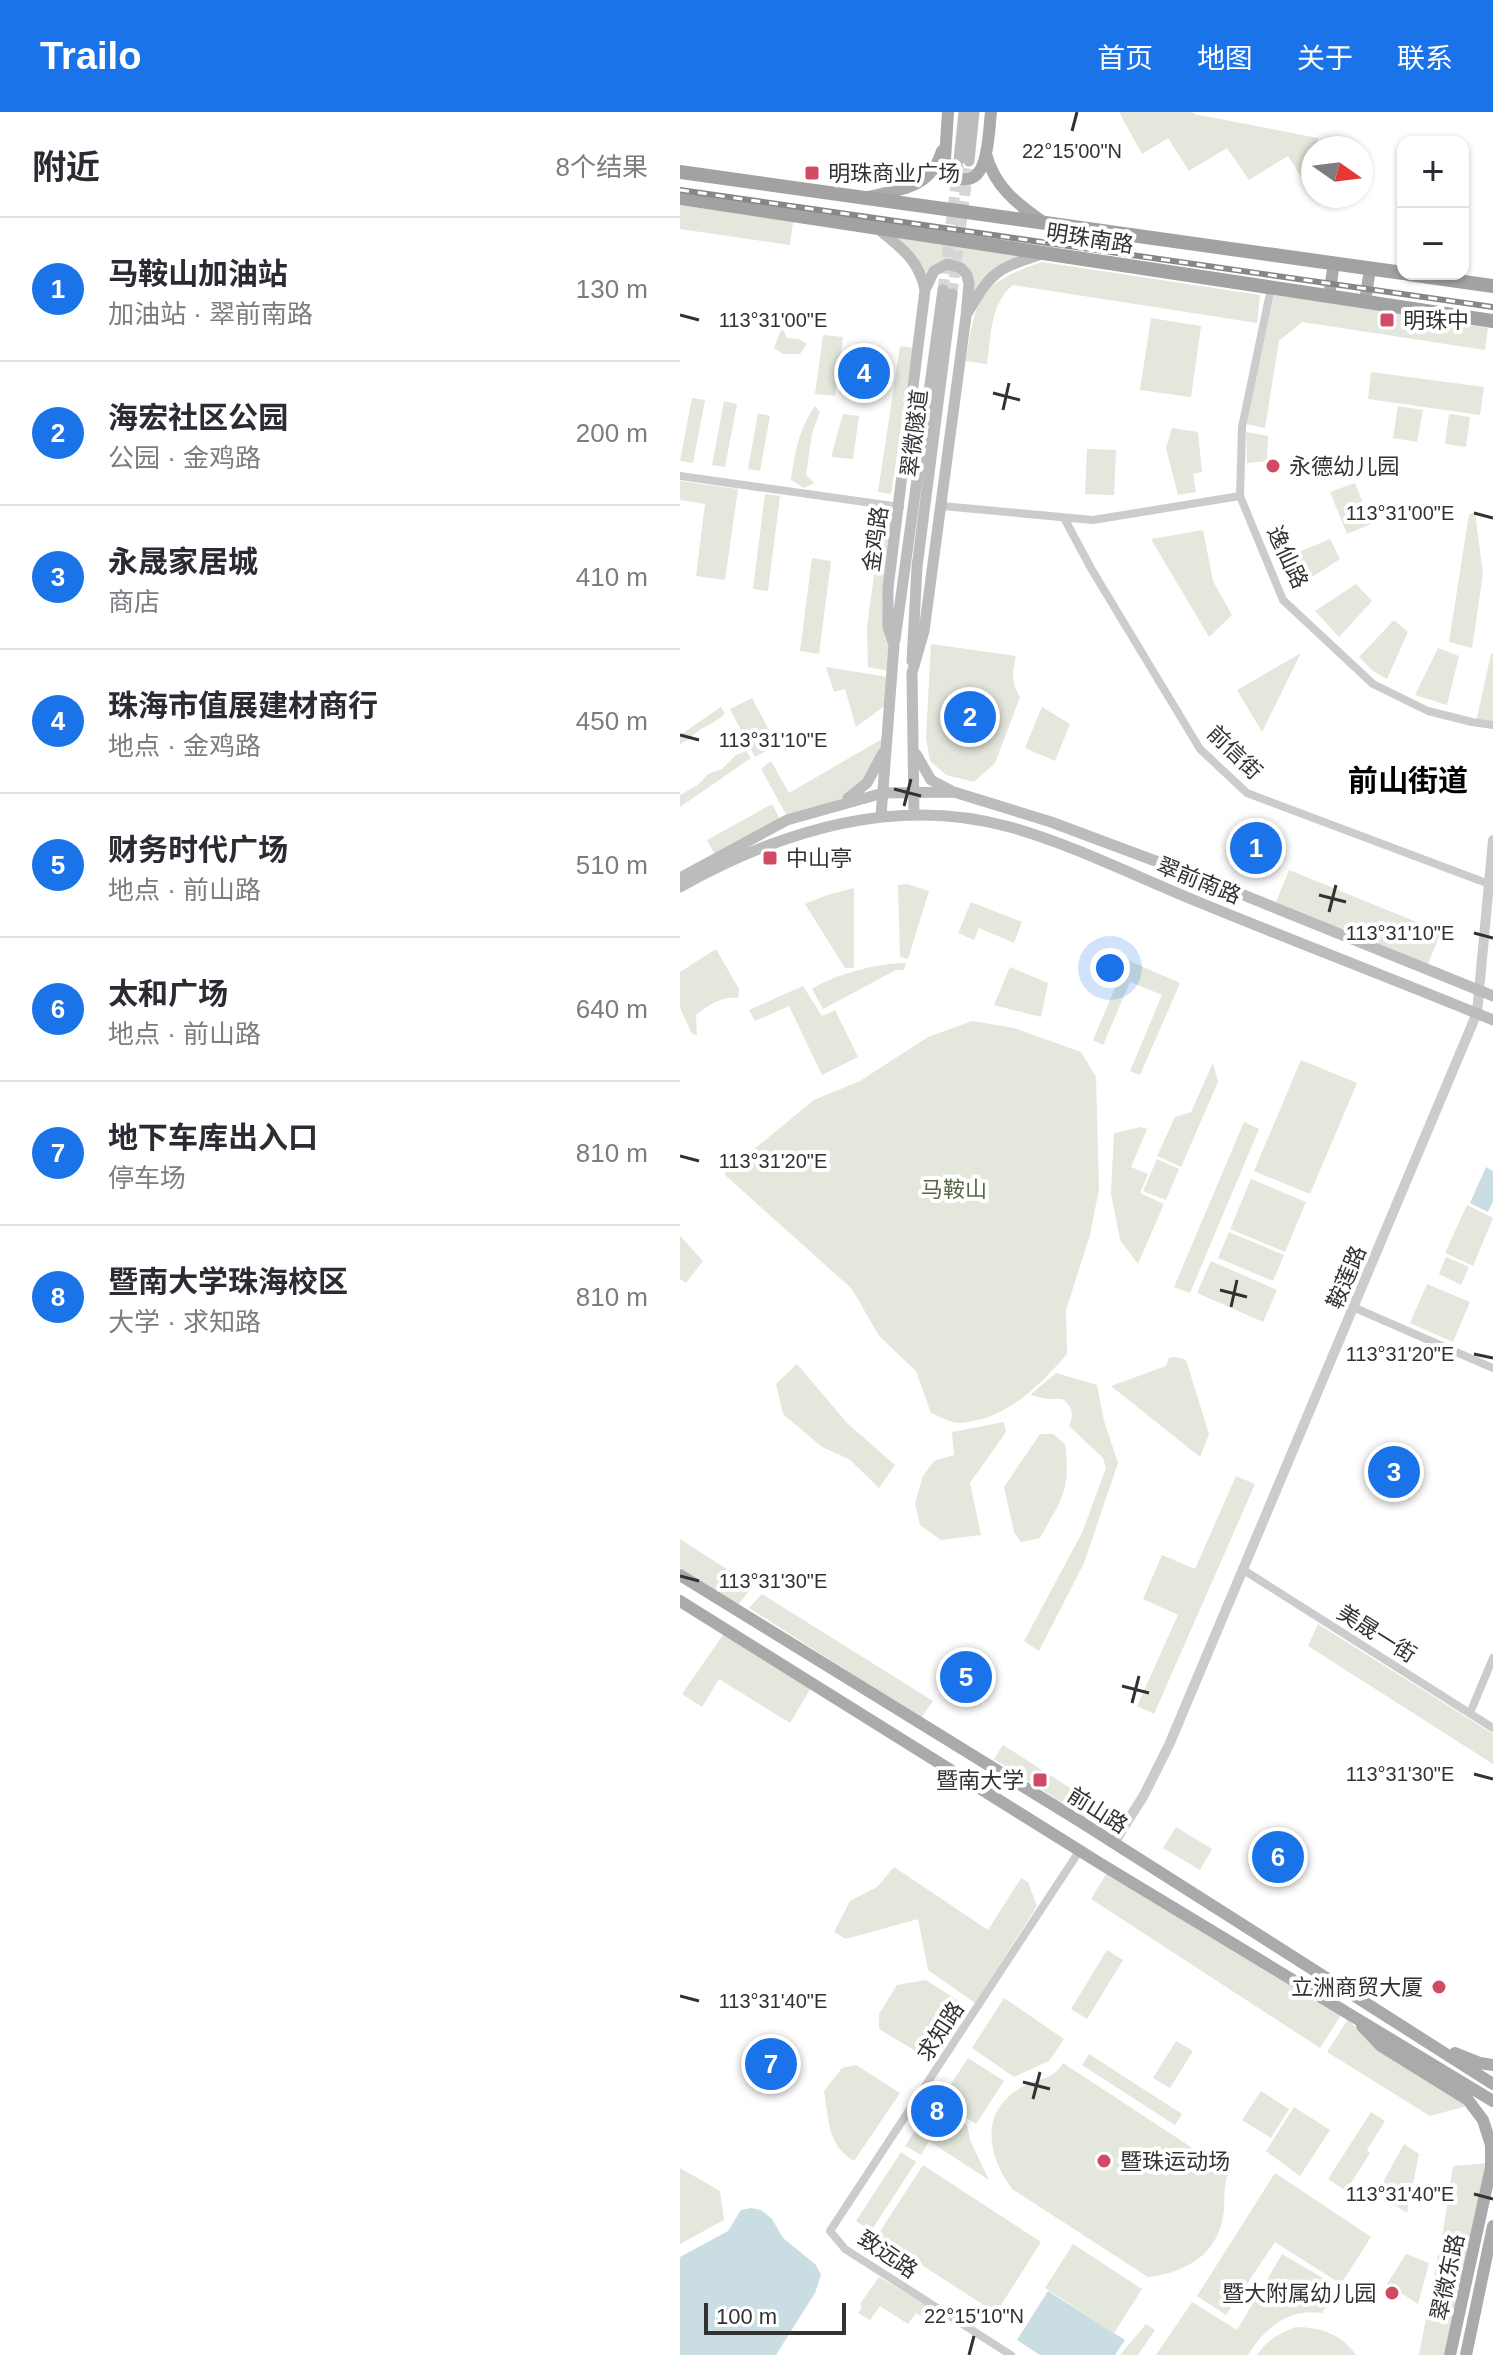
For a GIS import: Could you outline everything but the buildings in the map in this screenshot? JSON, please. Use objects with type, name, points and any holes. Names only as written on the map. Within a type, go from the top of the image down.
[{"type":"highway","name":"明珠南路","points":[[680,172],[1397,273]]},
{"type":"highway","name":"明珠南路","points":[[680,198],[1493,321]]},
{"type":"highway","name":"明珠南路","points":[[1450,280],[1493,286]]},
{"type":"main road","points":[[948,112],[945,164],[949,173],[966,180],[982,169],[991,112]]},
{"type":"main road","points":[[964,112],[964,161],[974,112]]},
{"type":"main road","points":[[866,197],[916,185],[927,178],[938,163],[946,137]]},
{"type":"main road","points":[[986,154],[1008,195],[1043,222]]},
{"type":"main road","points":[[877,228],[915,260],[925,290]]},
{"type":"main road","points":[[966,316],[989,277],[1007,265],[1044,254]]},
{"type":"main road","points":[[1329,296],[1334,263]]},
{"type":"main road","points":[[914,815],[912,673],[924,631],[942,506],[966,316],[967,275],[961,268],[947,264],[938,268],[925,290]]},
{"type":"main road","points":[[1365,301],[1370,269]]},
{"type":"main road","name":"金鸡路","points":[[881,816],[894,645],[888,627],[888,588],[925,290]]},
{"type":"main road","name":"翠微隧道","points":[[894,645],[948,292],[917,567],[912,673]]},
{"type":"main road","points":[[889,727],[913,726]]},
{"type":"main road","points":[[837,805],[867,783],[876,771],[888,742]]},
{"type":"main road","points":[[913,746],[931,780],[954,792]]},
{"type":"main road","name":"翠前南路","points":[[883,793],[954,792],[1051,822],[1209,881],[1493,996]]},
{"type":"main road","points":[[680,878],[787,820],[883,793]]},
{"type":"main road","points":[[680,887],[726,861],[792,836],[881,816]]},
{"type":"main road","name":"翠前南路","points":[[881,816],[956,818],[1010,827],[1493,1020]]},
{"type":"main road","name":"前山路","points":[[680,1575],[1114,1843],[1493,2084]]},
{"type":"main road","name":"前山路","points":[[680,1601],[1080,1850],[1493,2101]]},
{"type":"main road","name":"翠微东路","points":[[1348,2012],[1381,2046],[1468,2100],[1483,2120],[1491,2145],[1492,2164],[1450,2355]]},
{"type":"main road","points":[[1426,2041],[1480,2063],[1493,2065]]},
{"type":"main road","name":"翠微东路","points":[[1466,2355],[1493,2226]]},
{"type":"street","name":"逸仙路","points":[[1271,288],[1242,427],[1240,496],[1283,600],[1373,684],[1428,711],[1493,725]]},
{"type":"street","points":[[680,476],[900,507]]},
{"type":"street","points":[[942,506],[1093,520],[1240,496]]},
{"type":"street","name":"前信街","points":[[1064,518],[1200,749],[1247,793],[1489,884]]},
{"type":"street","name":"鞍莲路","points":[[1114,1843],[1144,1795],[1169,1745],[1477,1013],[1493,840]]},
{"type":"street","points":[[1355,1308],[1493,1368]]},
{"type":"street","name":"美晟一街","points":[[1242,1569],[1493,1728]]},
{"type":"street","points":[[1470,1713],[1493,1658]]},
{"type":"street","name":"求知路","points":[[830,2231],[1080,1850]]},
{"type":"street","name":"致远路","points":[[830,2231],[845,2249],[1011,2355]]},
{"type":"green space","points":[[1119,112],[1192,112],[1308,136],[1301,136],[1301,176],[1288,156],[1249,180],[1227,148],[1189,171],[1168,138],[1142,154]]},
{"type":"green space","points":[[680,205],[793,222],[790,245],[680,229]]},
{"type":"green space","points":[[884,231],[1033,254],[1006,264],[969,305],[972,287],[952,261],[926,283],[917,259]]},
{"type":"green space","points":[[1042,262],[1260,295],[1257,323],[1013,285],[1005,292],[996,311],[987,364],[966,361],[973,322],[984,296],[1005,278]]},
{"type":"green space","points":[[1274,294],[1488,328],[1485,350],[1302,322],[1279,341],[1265,428],[1246,424]]},
{"type":"green space","points":[[1151,318],[1201,326],[1191,397],[1140,390]]},
{"type":"green space","points":[[782,327],[787,338],[799,339],[807,344],[800,354],[783,354],[774,348]]},
{"type":"green space","points":[[823,335],[843,337],[835,396],[815,394]]},
{"type":"green space","points":[[900,346],[913,348],[891,494],[878,492]]},
{"type":"green space","points":[[1371,372],[1484,387],[1480,415],[1368,399]]},
{"type":"green space","points":[[692,398],[705,400],[693,463],[680,461]]},
{"type":"green space","points":[[724,401],[737,404],[725,467],[712,465]]},
{"type":"green space","points":[[815,406],[820,412],[812,433],[806,475],[814,483],[804,488],[791,480],[798,441]]},
{"type":"green space","points":[[1398,406],[1423,410],[1417,442],[1393,438]]},
{"type":"green space","points":[[758,413],[770,416],[760,471],[748,469]]},
{"type":"green space","points":[[843,414],[859,416],[853,459],[831,457]]},
{"type":"green space","points":[[1449,414],[1470,417],[1466,447],[1445,444]]},
{"type":"green space","points":[[1172,428],[1198,432],[1202,472],[1193,474],[1196,492],[1178,495],[1166,448]]},
{"type":"green space","points":[[1246,432],[1268,436],[1267,461],[1247,463]]},
{"type":"green space","points":[[1087,449],[1116,450],[1114,495],[1085,494]]},
{"type":"green space","points":[[680,481],[738,489],[725,580],[696,576],[705,504],[680,500]]},
{"type":"green space","points":[[1355,483],[1371,524],[1347,534],[1330,492]]},
{"type":"green space","points":[[765,494],[780,496],[768,591],[753,589]]},
{"type":"green space","points":[[883,510],[896,512],[889,671],[868,667],[867,627]]},
{"type":"green space","points":[[1475,513],[1483,574],[1472,648],[1449,642],[1469,514]]},
{"type":"green space","points":[[1203,530],[1213,581],[1232,615],[1209,637],[1151,539]]},
{"type":"green space","points":[[1330,539],[1340,559],[1298,586],[1284,558]]},
{"type":"green space","points":[[812,558],[831,561],[819,654],[800,651]]},
{"type":"green space","points":[[1356,584],[1372,601],[1339,637],[1315,611]]},
{"type":"green space","points":[[1394,620],[1408,632],[1387,679],[1359,657]]},
{"type":"green space","points":[[931,644],[1016,656],[1013,677],[1020,697],[995,763],[974,782],[946,775],[930,761],[926,738]]},
{"type":"green space","points":[[1438,648],[1459,656],[1447,705],[1415,695]]},
{"type":"green space","points":[[1301,653],[1262,732],[1237,690]]},
{"type":"green space","points":[[1493,654],[1493,724],[1476,722]]},
{"type":"green space","points":[[826,667],[888,677],[886,705],[856,727],[845,689],[834,692]]},
{"type":"green space","points":[[752,698],[777,745],[755,757],[730,709]]},
{"type":"green space","points":[[721,707],[725,713],[722,716],[680,744],[680,735]]},
{"type":"green space","points":[[1042,707],[1070,724],[1055,761],[1025,748]]},
{"type":"green space","points":[[887,736],[870,773],[851,793],[839,800],[787,816],[761,769],[771,761],[789,793]]},
{"type":"green space","points":[[746,751],[751,758],[680,807],[680,795]]},
{"type":"green space","points":[[772,804],[780,819],[715,855],[707,840]]},
{"type":"green space","points":[[1289,870],[1441,932],[1428,964],[1276,902]]},
{"type":"green space","points":[[907,884],[929,891],[908,959],[900,957],[898,885]]},
{"type":"green space","points":[[854,888],[854,968],[845,968],[805,904]]},
{"type":"green space","points":[[971,902],[1022,922],[1014,943],[979,928],[974,940],[958,933]]},
{"type":"green space","points":[[716,949],[739,989],[738,998],[721,1000],[696,1015],[697,1035],[692,1034],[680,1008],[680,972]]},
{"type":"green space","points":[[1127,960],[1180,983],[1140,1075],[1130,1071],[1162,995],[1130,982],[1103,1045],[1093,1040]]},
{"type":"green space","points":[[906,963],[904,970],[896,970],[823,1009],[812,989],[857,970]]},
{"type":"green space","points":[[1010,967],[1048,983],[1041,1017],[994,1005]]},
{"type":"green space","points":[[803,986],[822,1016],[835,1010],[858,1057],[822,1075],[789,1006],[755,1021],[749,1010]]},
{"type":"green space","name":"马鞍山","points":[[972,1021],[1014,1028],[1081,1052],[1096,1077],[1099,1189],[1090,1235],[1066,1310],[1067,1354],[1020,1400],[992,1416],[960,1423],[931,1413],[916,1371],[879,1336],[852,1289],[724,1174],[814,1100],[860,1081],[928,1037]]},
{"type":"green space","points":[[1301,1060],[1357,1083],[1310,1194],[1254,1171]]},
{"type":"green space","points":[[1213,1063],[1218,1082],[1181,1167],[1157,1156],[1175,1117],[1191,1112]]},
{"type":"green space","points":[[1244,1122],[1259,1129],[1190,1293],[1174,1287]]},
{"type":"green space","points":[[1141,1127],[1147,1129],[1131,1167],[1148,1174],[1140,1193],[1164,1204],[1138,1264],[1120,1240],[1111,1193],[1114,1133]]},
{"type":"green space","points":[[1157,1159],[1179,1169],[1166,1200],[1143,1191]]},
{"type":"green space","points":[[1251,1179],[1306,1202],[1285,1252],[1230,1229]]},
{"type":"green space","points":[[1467,1205],[1493,1218],[1473,1266],[1445,1253]]},
{"type":"green space","points":[[1229,1232],[1284,1255],[1273,1281],[1218,1258]]},
{"type":"green space","points":[[680,1236],[703,1261],[686,1283],[680,1279]]},
{"type":"green space","points":[[1446,1257],[1469,1267],[1461,1285],[1439,1274]]},
{"type":"green space","points":[[1211,1261],[1277,1290],[1263,1322],[1197,1293]]},
{"type":"green space","points":[[1427,1284],[1470,1302],[1453,1342],[1410,1323]]},
{"type":"green space","points":[[1169,1358],[1186,1360],[1209,1434],[1200,1457],[1111,1386],[1166,1366]]},
{"type":"green space","points":[[797,1364],[848,1424],[895,1465],[879,1488],[849,1459],[822,1447],[783,1414],[776,1384]]},
{"type":"green space","points":[[1056,1373],[1097,1385],[1104,1421],[1118,1463],[1084,1563],[1039,1651],[1024,1641],[1082,1533],[1106,1468],[1103,1458],[1069,1426],[1072,1411],[1066,1402],[1030,1395]]},
{"type":"green space","points":[[1004,1422],[1006,1432],[970,1483],[981,1535],[941,1540],[920,1525],[915,1503],[923,1476],[934,1461],[954,1455],[952,1432]]},
{"type":"green space","points":[[1040,1434],[1053,1434],[1065,1444],[1066,1484],[1040,1538],[1021,1542],[1014,1532],[1004,1487]]},
{"type":"green space","points":[[1236,1476],[1255,1484],[1154,1714],[1137,1706],[1178,1615],[1143,1599],[1162,1555],[1195,1569]]},
{"type":"green space","points":[[680,1539],[753,1586],[738,1605],[680,1568]]},
{"type":"green space","points":[[762,1594],[933,1701],[921,1718],[749,1608]]},
{"type":"green space","points":[[1318,1624],[1493,1734],[1493,1764],[1308,1646]]},
{"type":"green space","points":[[725,1632],[812,1686],[790,1723],[719,1679],[702,1707],[682,1694]]},
{"type":"green space","points":[[1003,1745],[1095,1804],[1086,1818],[994,1759]]},
{"type":"green space","points":[[1176,1827],[1212,1849],[1200,1870],[1163,1848]]},
{"type":"green space","points":[[894,1867],[988,1930],[1021,1878],[1028,1882],[1037,1906],[975,2003],[928,1970],[918,1919],[846,1939],[834,1932],[850,1901],[877,1887]]},
{"type":"green space","points":[[1108,1871],[1343,2012],[1320,2048],[1091,1899]]},
{"type":"green space","points":[[1107,1950],[1123,1960],[1087,2019],[1071,2009]]},
{"type":"green space","points":[[926,1980],[960,2002],[924,2056],[879,2029],[879,2014],[897,1985]]},
{"type":"green space","points":[[1004,1998],[1064,2039],[1049,2061],[1014,2077],[972,2048]]},
{"type":"green space","points":[[1348,2019],[1375,2049],[1467,2106],[1430,2116],[1327,2052]]},
{"type":"green space","points":[[1176,2041],[1193,2051],[1170,2088],[1153,2078]]},
{"type":"green space","points":[[1089,2054],[1182,2114],[1175,2125],[1082,2065]]},
{"type":"green space","points":[[968,2058],[1004,2081],[976,2124],[940,2101]]},
{"type":"green space","name":"暨珠运动场","points":[[1063,2063],[1229,2172],[1222,2224],[1200,2258],[1176,2270],[1148,2277],[1012,2189],[1003,2176],[993,2148],[993,2121],[1008,2097],[1028,2084],[1050,2076]]},
{"type":"green space","points":[[856,2065],[900,2093],[854,2161],[845,2155],[834,2139],[824,2091],[842,2068]]},
{"type":"green space","points":[[1261,2091],[1289,2109],[1271,2138],[1242,2120]]},
{"type":"green space","points":[[933,2103],[967,2125],[970,2140],[989,2180],[929,2141],[921,2155],[905,2146]]},
{"type":"green space","points":[[1294,2107],[1330,2130],[1300,2176],[1266,2151]]},
{"type":"green space","points":[[1371,2112],[1385,2121],[1367,2150],[1370,2153],[1346,2191],[1328,2179]]},
{"type":"green space","points":[[1404,2144],[1419,2154],[1407,2213],[1377,2193]]},
{"type":"green space","points":[[901,2152],[916,2162],[871,2231],[856,2221]]},
{"type":"green space","points":[[1488,2163],[1445,2355],[1419,2355],[1438,2255],[1462,2261],[1440,2251],[1453,2166]]},
{"type":"green space","points":[[923,2165],[1041,2242],[996,2313],[877,2236]]},
{"type":"green space","points":[[680,2168],[720,2191],[724,2220],[680,2244]]},
{"type":"green space","points":[[1275,2173],[1371,2237],[1341,2284],[1275,2242],[1226,2315],[1197,2296]]},
{"type":"green space","points":[[1073,2244],[1142,2289],[1114,2333],[1045,2288]]},
{"type":"green space","points":[[1282,2254],[1338,2287],[1322,2313],[1298,2314],[1279,2322],[1262,2336],[1248,2355],[1156,2355],[1192,2302],[1237,2330]]},
{"type":"green space","points":[[1406,2254],[1429,2263],[1418,2304],[1387,2284]]},
{"type":"green space","points":[[879,2277],[933,2309],[927,2319],[916,2313],[908,2324],[880,2306],[870,2320],[858,2313],[862,2307],[860,2304]]},
{"type":"green space","points":[[1146,2324],[1155,2330],[1138,2355],[1120,2355]]},
{"type":"green space","points":[[1296,2327],[1330,2333],[1344,2341],[1356,2355],[1257,2355],[1274,2338]]},
{"type":"shaded area","points":[[1486,1167],[1493,1171],[1493,1201],[1488,1212],[1470,1203]]},
{"type":"shaded area","points":[[741,2210],[761,2210],[772,2219],[783,2238],[816,2265],[821,2275],[815,2293],[776,2355],[680,2355],[680,2257],[728,2231]]},
{"type":"shaded area","points":[[1048,2291],[1125,2340],[1115,2355],[1040,2355],[1017,2340]]},
{"type":"tunnel","points":[[943,290],[959,160]]},
{"type":"tunnel","points":[[952,294],[969,161]]},
{"type":"railway","points":[[680,190],[1493,307]]},
{"type":"place","name":"明珠商业广场","points":[[812,173]]},
{"type":"place","name":"明珠中","points":[[1387,320]]},
{"type":"place","name":"珠海市值展建材商行","points":[[864,373]]},
{"type":"place","name":"永德幼儿园","points":[[1273,466]]},
{"type":"place","name":"海宏社区公园","points":[[970,717]]},
{"type":"place","name":"马鞍山加油站","points":[[1256,848]]},
{"type":"place","name":"中山亭","points":[[770,858]]},
{"type":"place","name":"永晟家居城","points":[[1394,1472]]},
{"type":"place","name":"财务时代广场","points":[[966,1677]]},
{"type":"place","name":"暨南大学","points":[[1040,1780]]},
{"type":"place","name":"太和广场","points":[[1278,1857]]},
{"type":"place","name":"立洲商贸大厦","points":[[1439,1987]]},
{"type":"place","name":"地下车库出入口","points":[[771,2064]]},
{"type":"place","name":"暨南大学珠海校区","points":[[937,2111]]},
{"type":"place","name":"暨珠运动场","points":[[1104,2161]]},
{"type":"place","name":"暨大附属幼儿园","points":[[1392,2293]]},
{"type":"district","name":"前山街道","points":[[1408,781]]}]
